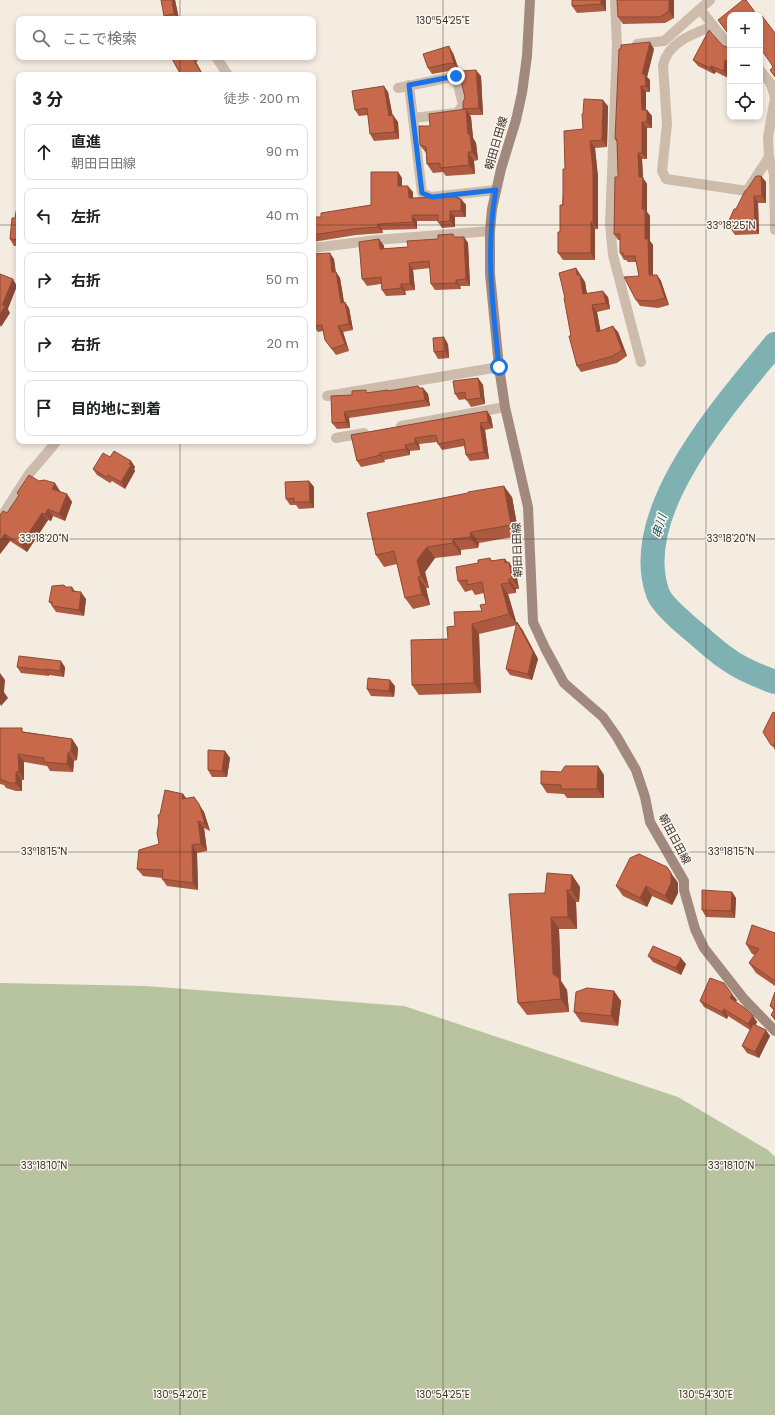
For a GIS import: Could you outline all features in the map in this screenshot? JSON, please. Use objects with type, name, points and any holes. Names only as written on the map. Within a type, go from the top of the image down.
[{"type":"main road","name":"朝田日田線","points":[[530,0],[527,56],[522,93],[492,209],[490,230],[490,274],[499,367],[505,407],[528,508],[533,622],[564,683],[603,717],[617,737],[636,770],[650,822],[684,881],[684,890],[695,929],[704,948],[744,999],[775,1031]]},
{"type":"street","points":[[615,0],[617,46],[610,225],[613,255],[640,362]]},
{"type":"street","points":[[617,46],[664,41],[710,0]]},
{"type":"street","points":[[700,9],[727,43]]},
{"type":"street","points":[[713,26],[686,37],[669,51],[664,58],[663,65],[667,124],[662,171],[666,179],[747,191],[769,157]]},
{"type":"street","points":[[218,60],[226,72]]},
{"type":"street","points":[[763,74],[771,84],[775,98],[768,137],[769,157],[774,174],[775,230]]},
{"type":"street","points":[[398,88],[456,76],[463,105],[457,113],[413,118]]},
{"type":"street","points":[[409,85],[422,193],[432,197],[496,190]]},
{"type":"street","points":[[316,248],[376,240],[490,230]]},
{"type":"street","points":[[326,396],[499,367]]},
{"type":"street","points":[[390,428],[505,407]]},
{"type":"street","points":[[336,438],[374,431]]},
{"type":"street","points":[[0,520],[29,474],[54,444]]},
{"type":"green space","points":[[0,983],[146,986],[404,1006],[678,1097],[768,1150],[775,1157],[775,1415],[0,1415]]},
{"type":"building","points":[[161,0],[172,0],[174,14],[164,16]]},
{"type":"building","points":[[572,0],[601,0],[601,4],[572,6]]},
{"type":"building","points":[[617,0],[669,0],[669,11],[660,17],[618,17]]},
{"type":"building","points":[[743,0],[746,0],[755,12],[728,12]]},
{"type":"building","points":[[727,13],[727,32],[718,20]]},
{"type":"building","points":[[763,17],[775,33],[775,77],[770,70],[773,67],[763,52]]},
{"type":"building","points":[[709,30],[723,46],[727,47],[727,61],[725,60],[724,71],[711,66],[710,68],[693,60]]},
{"type":"building","points":[[650,42],[642,74],[645,74],[646,86],[641,86],[642,110],[647,110],[647,122],[642,122],[642,153],[638,153],[639,177],[643,177],[642,209],[645,209],[645,239],[648,239],[649,275],[657,275],[665,298],[654,301],[636,300],[624,277],[639,276],[635,256],[624,256],[623,253],[620,253],[620,234],[614,234],[615,177],[618,177],[617,139],[615,139],[619,49],[621,49],[621,45]]},
{"type":"building","points":[[449,46],[454,64],[450,63],[428,68],[423,54]]},
{"type":"building","points":[[173,60],[194,60],[201,72],[179,72]]},
{"type":"building","points":[[476,70],[479,108],[463,109],[465,97],[461,71]]},
{"type":"building","points":[[384,86],[389,116],[393,115],[395,132],[370,134],[367,108],[355,110],[352,91]]},
{"type":"building","points":[[584,99],[603,100],[602,140],[590,141],[593,170],[593,222],[591,222],[591,253],[558,253],[560,205],[563,205],[563,169],[565,169],[564,131],[583,129],[582,114]]},
{"type":"building","points":[[466,109],[468,134],[470,134],[472,152],[468,152],[469,165],[440,168],[440,163],[427,164],[426,147],[420,145],[419,126],[430,126],[429,114]]},
{"type":"building","points":[[371,172],[398,172],[398,186],[408,186],[409,198],[458,197],[458,199],[461,199],[461,211],[450,211],[450,221],[438,222],[438,215],[412,215],[413,222],[378,224],[378,227],[316,235],[316,217],[321,217],[321,213],[371,205]]},
{"type":"building","points":[[756,176],[761,176],[762,196],[754,196],[755,228],[730,228],[728,223],[734,209],[736,209],[745,191]]},
{"type":"building","points":[[16,212],[16,240],[10,239],[12,218],[15,218]]},
{"type":"building","points":[[453,234],[454,237],[464,237],[466,279],[456,280],[456,283],[431,284],[429,261],[409,263],[410,284],[401,284],[401,288],[382,290],[381,277],[362,279],[359,242],[379,239],[380,249],[408,247],[407,241],[438,239],[438,235]]},
{"type":"building","points":[[330,253],[332,272],[336,272],[341,303],[345,302],[349,324],[338,326],[345,344],[332,349],[325,340],[322,325],[316,326],[316,254]]},
{"type":"building","points":[[576,268],[577,275],[580,275],[583,294],[603,291],[606,303],[592,305],[597,332],[613,326],[622,350],[613,356],[577,366],[569,336],[571,336],[565,298],[559,273]]},
{"type":"building","points":[[0,274],[13,279],[2,305],[5,306],[0,315]]},
{"type":"building","points":[[444,337],[445,351],[434,352],[433,338]]},
{"type":"building","points":[[478,378],[481,398],[466,400],[465,392],[455,394],[453,381]]},
{"type":"building","points":[[418,386],[423,388],[425,400],[344,412],[346,422],[332,423],[331,396],[352,395],[352,391],[366,390],[366,393]]},
{"type":"building","points":[[487,411],[488,422],[480,423],[484,452],[466,455],[464,439],[438,444],[436,435],[415,438],[415,443],[405,445],[406,449],[380,453],[380,455],[357,461],[351,435]]},
{"type":"building","points":[[114,451],[131,461],[129,464],[131,465],[121,482],[108,475],[106,477],[93,469],[103,453],[110,457]]},
{"type":"building","points":[[29,475],[39,481],[44,480],[55,483],[52,489],[67,494],[59,514],[48,509],[45,514],[42,513],[21,545],[5,534],[0,540],[0,515],[3,511],[7,513],[19,495],[17,493]]},
{"type":"building","points":[[309,481],[310,502],[294,502],[294,498],[286,499],[285,482]]},
{"type":"building","points":[[504,486],[511,525],[471,532],[470,537],[453,539],[453,543],[427,547],[417,560],[421,576],[418,577],[422,594],[405,598],[394,551],[376,555],[367,513]]},
{"type":"building","points":[[490,558],[491,561],[505,559],[505,563],[509,562],[512,578],[509,579],[509,583],[501,584],[509,614],[472,624],[474,683],[412,685],[411,640],[448,639],[447,627],[455,626],[454,612],[482,611],[480,605],[486,604],[482,582],[467,585],[467,580],[458,581],[456,567],[478,563],[478,560]]},
{"type":"building","points":[[64,585],[65,587],[72,587],[72,591],[81,592],[79,610],[52,606],[52,602],[49,602],[52,586]]},
{"type":"building","points":[[517,622],[533,652],[528,674],[506,669]]},
{"type":"building","points":[[19,656],[61,661],[60,671],[17,667]]},
{"type":"building","points":[[368,678],[390,680],[389,691],[367,689]]},
{"type":"building","points":[[773,712],[775,713],[775,743],[773,746],[763,732]]},
{"type":"building","points":[[0,728],[22,728],[22,732],[72,739],[71,751],[68,753],[67,764],[44,762],[44,758],[18,754],[19,772],[16,772],[16,783],[10,783],[0,779]]},
{"type":"building","points":[[208,750],[225,751],[222,771],[208,770]]},
{"type":"building","points":[[565,766],[598,766],[597,789],[561,789],[561,785],[541,784],[541,771],[561,772]]},
{"type":"building","points":[[165,790],[183,794],[182,799],[194,797],[199,804],[205,824],[198,821],[201,844],[192,845],[193,883],[162,879],[163,870],[137,869],[139,850],[159,844],[157,833],[159,822],[158,815],[160,814]]},
{"type":"building","points":[[639,854],[667,867],[671,873],[671,883],[665,896],[646,886],[640,898],[616,886],[630,858]]},
{"type":"building","points":[[547,873],[572,875],[571,890],[567,890],[568,917],[551,917],[553,974],[559,978],[561,999],[518,1003],[509,894],[545,893]]},
{"type":"building","points":[[702,890],[732,892],[731,911],[702,910]]},
{"type":"building","points":[[752,925],[775,933],[775,981],[749,963],[759,949],[746,944]]},
{"type":"building","points":[[653,946],[681,958],[676,968],[648,956]]},
{"type":"building","points":[[710,978],[724,983],[732,994],[730,998],[745,1008],[753,1016],[748,1024],[724,1009],[722,1012],[700,1001]]},
{"type":"building","points":[[587,988],[614,991],[611,1016],[574,1012],[576,992]]},
{"type":"building","points":[[775,992],[775,1018],[771,1015],[774,1010],[773,1007],[770,1006]]},
{"type":"building","points":[[753,1024],[766,1030],[755,1052],[742,1046]]},
{"type":"waterway","name":"串川","points":[[775,344],[732,396],[687,460],[669,494],[657,529],[652,562],[658,594],[676,616],[732,662],[750,672],[775,682]]},
{"type":"route","points":[[456,76],[409,85],[422,193],[432,197],[496,190],[490,230],[490,274],[499,367]]}]
